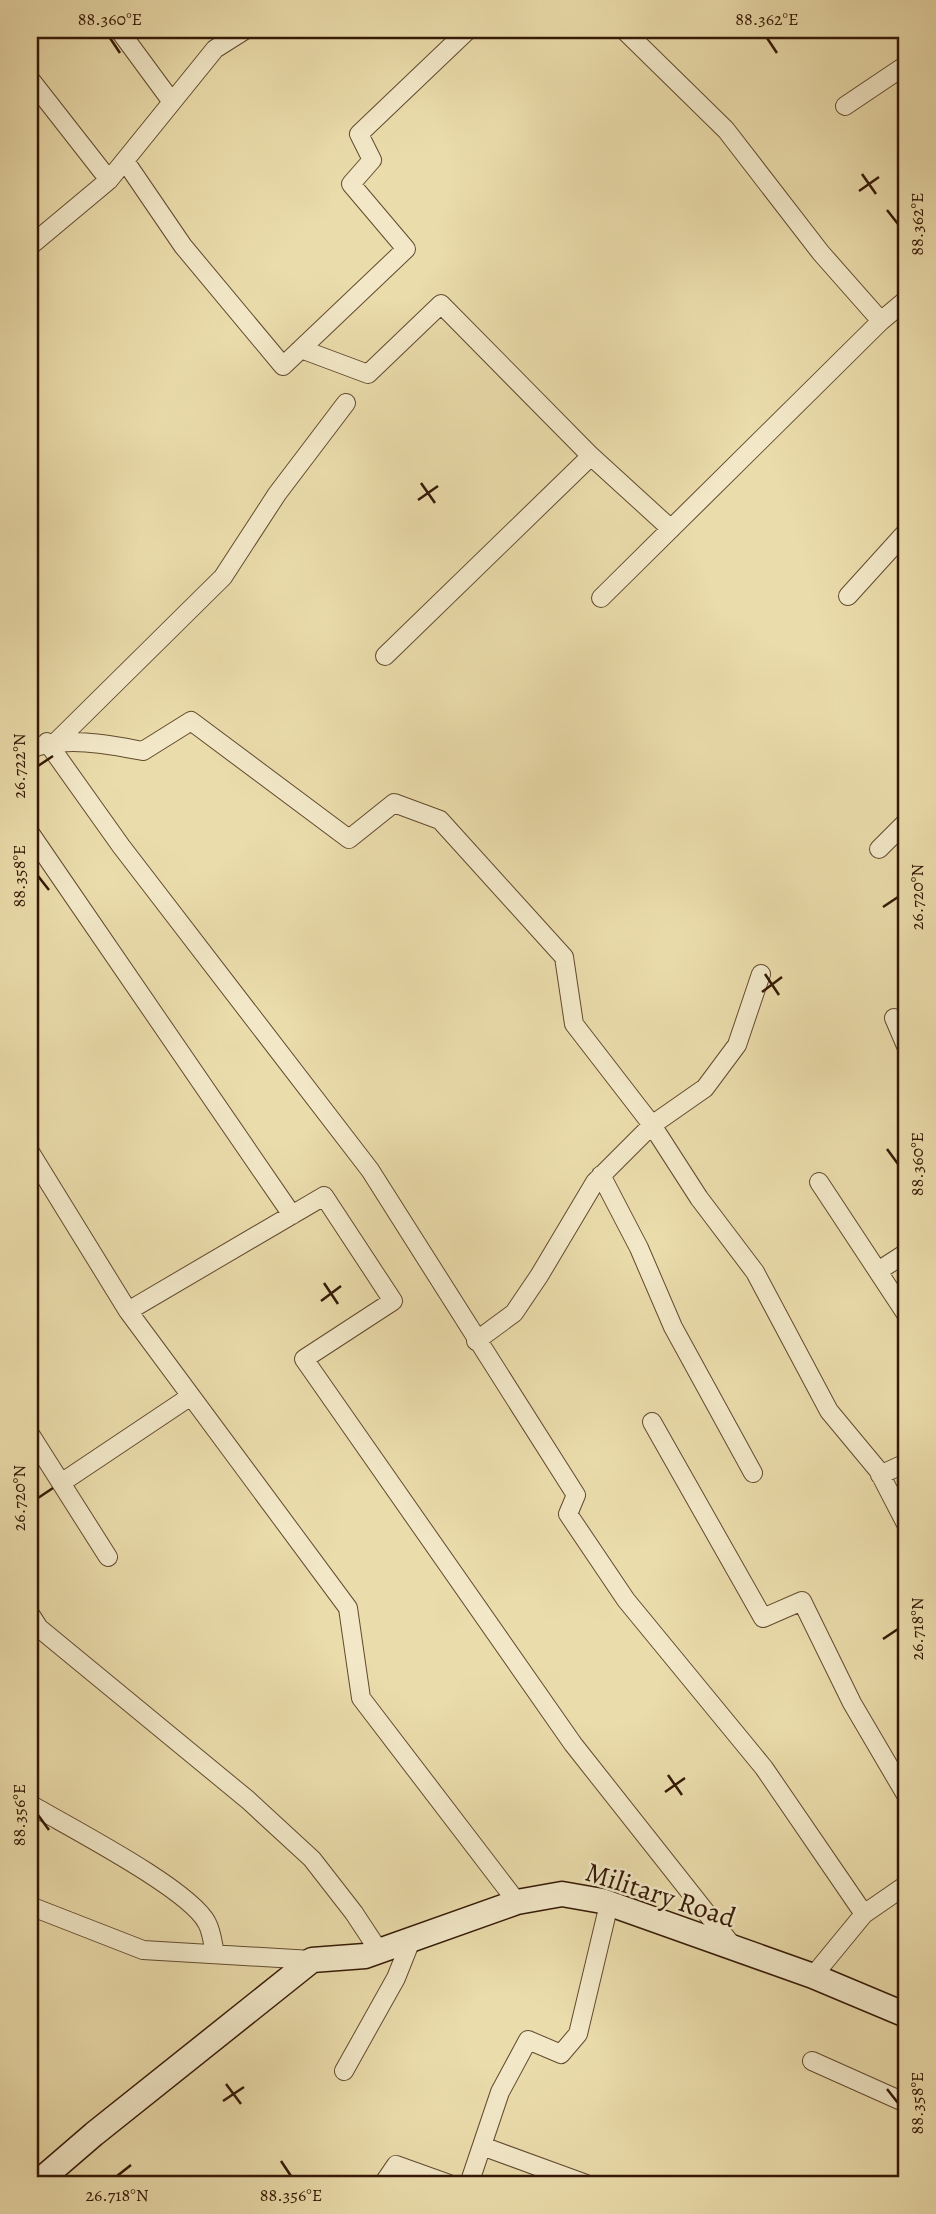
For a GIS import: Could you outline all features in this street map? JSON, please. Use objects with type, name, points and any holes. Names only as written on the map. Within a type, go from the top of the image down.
[{"type":"street","points":[[119,30],[172,102]]},
{"type":"street","points":[[30,246],[109,180],[215,49],[245,30]]},
{"type":"street","points":[[125,161],[183,246],[283,366],[406,249],[351,184],[372,160],[359,134],[468,30]]},
{"type":"street","points":[[624,30],[726,130],[821,253],[881,321]]},
{"type":"street","points":[[845,106],[906,65]]},
{"type":"street","points":[[30,79],[109,180]]},
{"type":"street","points":[[601,598],[881,321],[906,300]]},
{"type":"street","points":[[301,349],[368,374],[441,304],[591,456],[671,529]]},
{"type":"street","points":[[44,745],[223,577],[277,494],[346,403]]},
{"type":"street","points":[[385,656],[591,456]]},
{"type":"street","points":[[848,596],[906,532]]},
{"type":"street","points":[[44,745],[111,745],[143,751],[191,721],[349,839],[394,803],[440,820],[564,957],[574,1024],[652,1125],[699,1198],[755,1272],[830,1411],[880,1475],[906,1524]]},
{"type":"street","points":[[44,745],[370,1171],[576,1495],[568,1514],[575,1525],[626,1600],[764,1768],[864,1914]]},
{"type":"street","points":[[879,849],[906,822]]},
{"type":"street","points":[[30,833],[292,1215]]},
{"type":"street","points":[[476,1341],[514,1313],[601,1175],[652,1125],[705,1087],[737,1045],[761,974]]},
{"type":"street","points":[[894,1018],[906,1046]]},
{"type":"street","points":[[30,1152],[128,1311],[348,1608],[361,1698],[517,1902]]},
{"type":"street","points":[[601,1175],[639,1248],[673,1326],[752,1473]]},
{"type":"street","points":[[819,1182],[906,1314]]},
{"type":"street","points":[[128,1311],[324,1196],[393,1301],[304,1359],[573,1744],[735,1949]]},
{"type":"street","points":[[878,1270],[906,1253]]},
{"type":"street","points":[[61,1483],[191,1396]]},
{"type":"street","points":[[652,1422],[762,1618],[802,1601],[852,1703],[906,1795]]},
{"type":"street","points":[[30,1434],[108,1557]]},
{"type":"street","points":[[880,1475],[906,1464]]},
{"type":"street","points":[[30,1614],[39,1628],[248,1800],[312,1859],[354,1913],[379,1951]]},
{"type":"street","points":[[30,1804],[115,1852],[188,1901],[207,1923],[215,1954]]},
{"type":"street","points":[[813,1976],[864,1914],[906,1885]]},
{"type":"street","name":"Military Road","points":[[312,1960],[365,1956],[517,1902],[562,1894],[609,1904],[813,1976],[906,2015]]},
{"type":"street","points":[[469,2184],[500,2092],[528,2040],[561,2054],[578,2034],[609,1904]]},
{"type":"street","points":[[30,1906],[143,1950],[312,1960]]},
{"type":"street","points":[[344,2071],[396,1978],[412,1938]]},
{"type":"street","points":[[36,2184],[94,2134],[312,1960]]},
{"type":"street","points":[[812,2061],[906,2103]]},
{"type":"street","points":[[482,2146],[586,2184]]},
{"type":"street","points":[[383,2184],[396,2165],[449,2184]]}]
